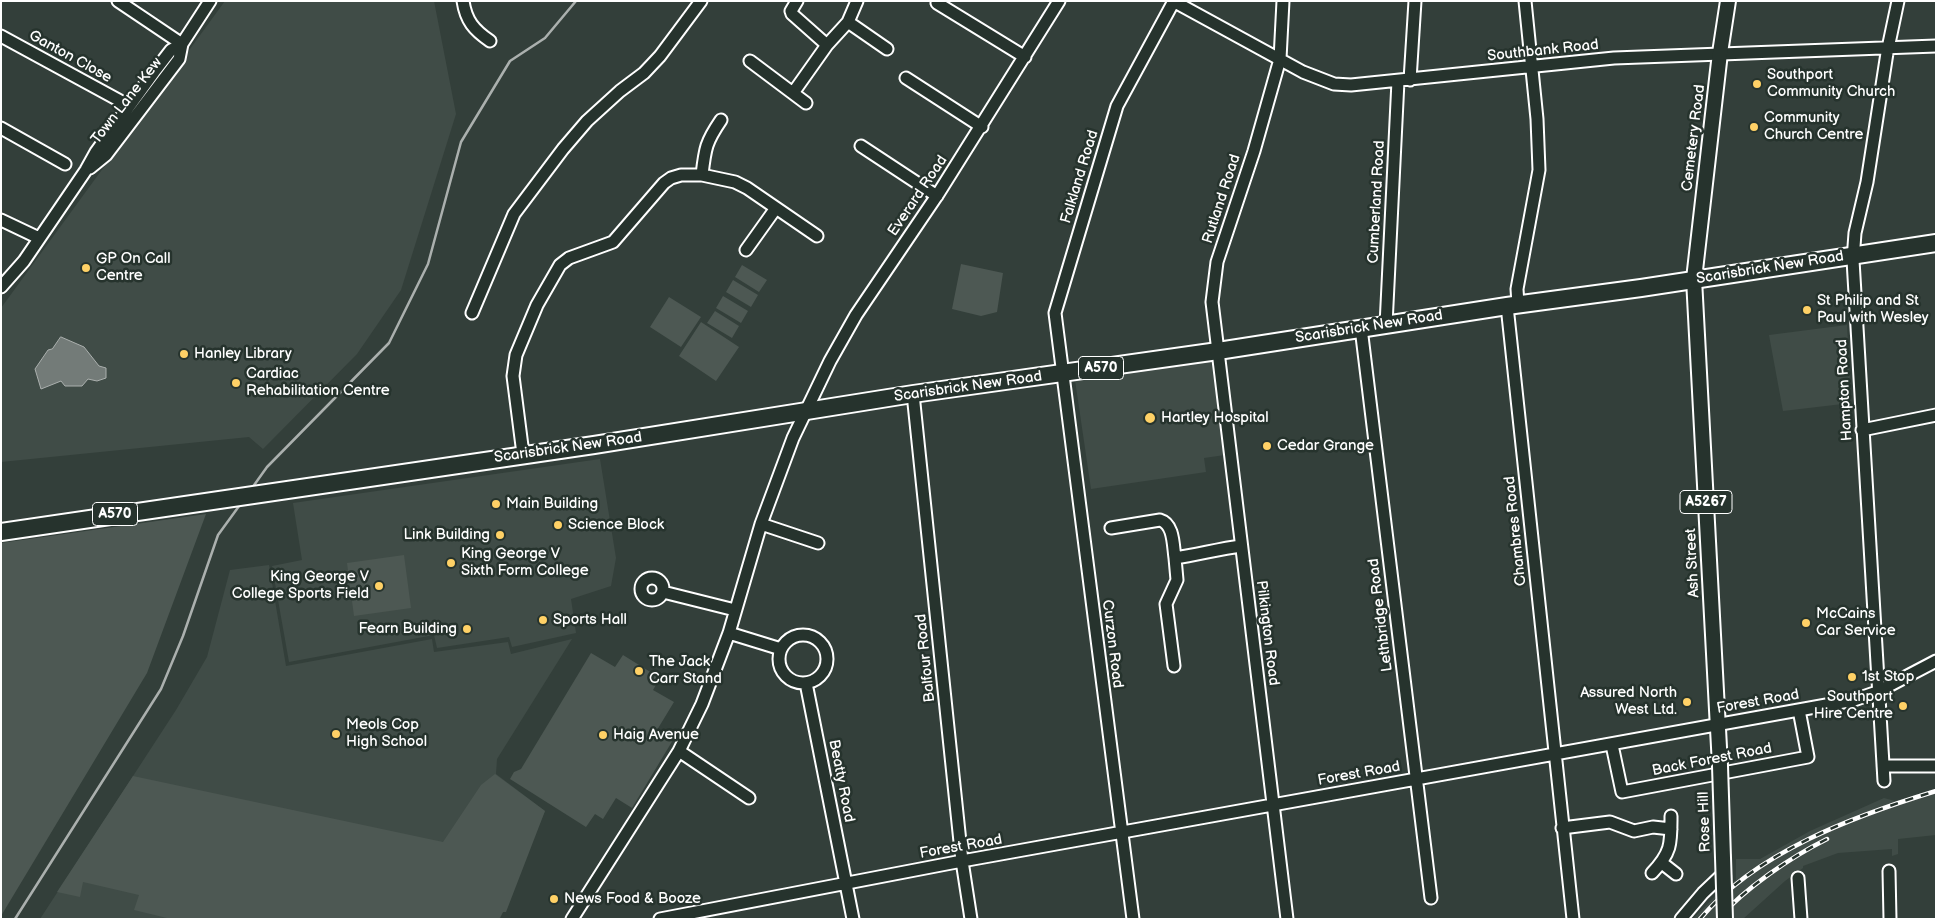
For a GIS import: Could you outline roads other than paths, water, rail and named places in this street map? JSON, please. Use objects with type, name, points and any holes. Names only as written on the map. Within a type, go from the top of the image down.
[{"type":"highway","name":"Scarisbrick New Road","points":[[1,532],[913,394],[1218,351],[1513,305],[1694,280],[1854,254],[1936,243]]},
{"type":"main road","name":"Cemetery Road","points":[[1694,280],[1720,53],[1728,1]]},
{"type":"main road","name":"Ash Street","points":[[1694,280],[1718,725]]},
{"type":"main road","name":"Rose Hill","points":[[1718,725],[1725,919]]},
{"type":"street","points":[[118,1],[182,44]]},
{"type":"street","name":"Town Lane Kew","points":[[1,288],[24,261],[86,170],[106,155],[179,59],[182,44],[210,1]]},
{"type":"street","points":[[463,1],[476,32],[490,41]]},
{"type":"street","points":[[472,313],[514,214],[563,149],[587,121],[620,91],[644,73],[660,56],[701,1]]},
{"type":"street","points":[[797,1],[791,11],[792,14],[828,45]]},
{"type":"street","points":[[793,93],[828,45],[848,22],[857,1]]},
{"type":"street","name":"Everard Road","points":[[806,411],[856,315],[982,127],[1059,1]]},
{"type":"street","name":"Southbank Road","points":[[1174,1],[1322,80],[1334,84],[1350,85],[1531,68],[1614,58],[1936,46]]},
{"type":"street","name":"Falkland Road","points":[[1062,374],[1055,313],[1117,106],[1174,1]]},
{"type":"street","name":"Rutland Road","points":[[1218,351],[1212,302],[1217,262],[1254,150],[1280,59],[1283,1]]},
{"type":"street","name":"Cumberland Road","points":[[1386,325],[1404,80],[1415,1]]},
{"type":"street","name":"Chambres Road","points":[[1525,1],[1537,120],[1539,170],[1513,305],[1562,828],[1573,919]]},
{"type":"street","name":"Hampton Road","points":[[1884,781],[1862,430],[1854,254],[1855,233],[1867,182],[1898,1]]},
{"type":"street","points":[[937,3],[1025,57]]},
{"type":"street","points":[[848,22],[887,49]]},
{"type":"street","name":"Ganton Close","points":[[1,36],[124,103]]},
{"type":"street","points":[[750,61],[806,103]]},
{"type":"street","points":[[906,78],[982,127]]},
{"type":"street","points":[[702,175],[705,147],[708,139],[722,120]]},
{"type":"street","points":[[1,128],[65,164]]},
{"type":"street","points":[[861,146],[937,196]]},
{"type":"street","points":[[523,454],[513,376],[516,355],[533,313],[560,265],[569,258],[613,242],[664,183],[681,175],[702,175],[735,182],[817,236]]},
{"type":"street","points":[[746,250],[776,208]]},
{"type":"street","points":[[1,220],[39,238]]},
{"type":"street","name":"Lethbridge Road","points":[[1361,328],[1431,898]]},
{"type":"street","name":"Pilkington Road","points":[[1218,351],[1286,919]]},
{"type":"street","name":"Curzon Road","points":[[1062,374],[1133,919]]},
{"type":"street","name":"Balfour Road","points":[[913,394],[962,862],[971,919]]},
{"type":"street","points":[[572,919],[679,751],[702,704],[729,633],[761,524],[793,438],[806,411]]},
{"type":"street","points":[[1862,430],[1936,415]]},
{"type":"street","points":[[1111,528],[1160,520],[1166,522],[1170,527],[1177,580],[1166,604],[1174,666]]},
{"type":"street","points":[[761,524],[818,543]]},
{"type":"street","points":[[1175,558],[1203,554],[1216,549],[1241,546]]},
{"type":"street","points":[[663,592],[735,610]]},
{"type":"street","points":[[729,633],[781,649]]},
{"type":"street","points":[[800,634],[817,638],[827,652],[826,668],[821,676],[814,681],[806,683],[792,681],[786,676],[779,664],[781,649],[792,637],[800,634]]},
{"type":"street","name":"Forest Road","points":[[660,919],[962,862],[1854,700],[1877,692],[1936,661]]},
{"type":"street","name":"Beatty Road","points":[[806,683],[846,884]]},
{"type":"street","name":"Back Forest Road","points":[[1612,745],[1622,792],[1808,757],[1799,710]]},
{"type":"street","points":[[679,751],[749,798]]},
{"type":"street","points":[[1883,766],[1936,766]]},
{"type":"street","points":[[1652,873],[1662,863],[1671,845],[1672,816]]},
{"type":"street","points":[[1562,828],[1610,822],[1634,831],[1652,827],[1671,829]]},
{"type":"street","points":[[1662,863],[1676,874]]},
{"type":"street","points":[[1889,871],[1890,919]]},
{"type":"street","points":[[1681,919],[1703,892],[1723,874]]},
{"type":"street","points":[[1798,878],[1801,919]]},
{"type":"street","points":[[846,884],[853,919]]},
{"type":"waterway","points":[[252,488],[267,467],[389,343],[428,264],[461,142],[510,61],[545,38],[576,1]]},
{"type":"waterway","points":[[15,919],[161,689],[183,636],[218,535],[242,502]]},
{"type":"railway","points":[[1700,919],[1723,895],[1749,874],[1808,839],[1872,812],[1936,791]]},
{"type":"railway","points":[[1718,919],[1741,896],[1769,874],[1827,839]]},
{"type":"place","name":"Southport Community Church","points":[[1757,84]]},
{"type":"place","name":"Community Church Centre","points":[[1754,127]]},
{"type":"place","name":"GP On Call Centre","points":[[86,268]]},
{"type":"place","name":"St Philip and St Paul with Wesley","points":[[1807,310]]},
{"type":"place","name":"Hanley Library","points":[[184,354]]},
{"type":"place","name":"Cardiac Rehabilitation Centre","points":[[236,383]]},
{"type":"place","name":"Hartley Hospital","points":[[1150,418]]},
{"type":"place","name":"Cedar Grange","points":[[1267,446]]},
{"type":"place","name":"Main Building","points":[[496,504]]},
{"type":"place","name":"Science Block","points":[[558,525]]},
{"type":"place","name":"Link Building","points":[[500,535]]},
{"type":"place","name":"King George V Sixth Form College","points":[[451,563]]},
{"type":"place","name":"King George V College Sports Field","points":[[379,586]]},
{"type":"place","name":"Sports Hall","points":[[543,620]]},
{"type":"place","name":"McCains Car Service","points":[[1806,623]]},
{"type":"place","name":"Fearn Building","points":[[467,629]]},
{"type":"place","name":"The Jack Carr Stand","points":[[639,671]]},
{"type":"place","name":"1st Stop","points":[[1852,677]]},
{"type":"place","name":"Assured North West Ltd.","points":[[1687,702]]},
{"type":"place","name":"Southport Hire Centre","points":[[1903,706]]},
{"type":"place","name":"Meols Cop High School","points":[[336,734]]},
{"type":"place","name":"Haig Avenue","points":[[603,735]]},
{"type":"place","name":"News Food & Booze","points":[[554,899]]}]
